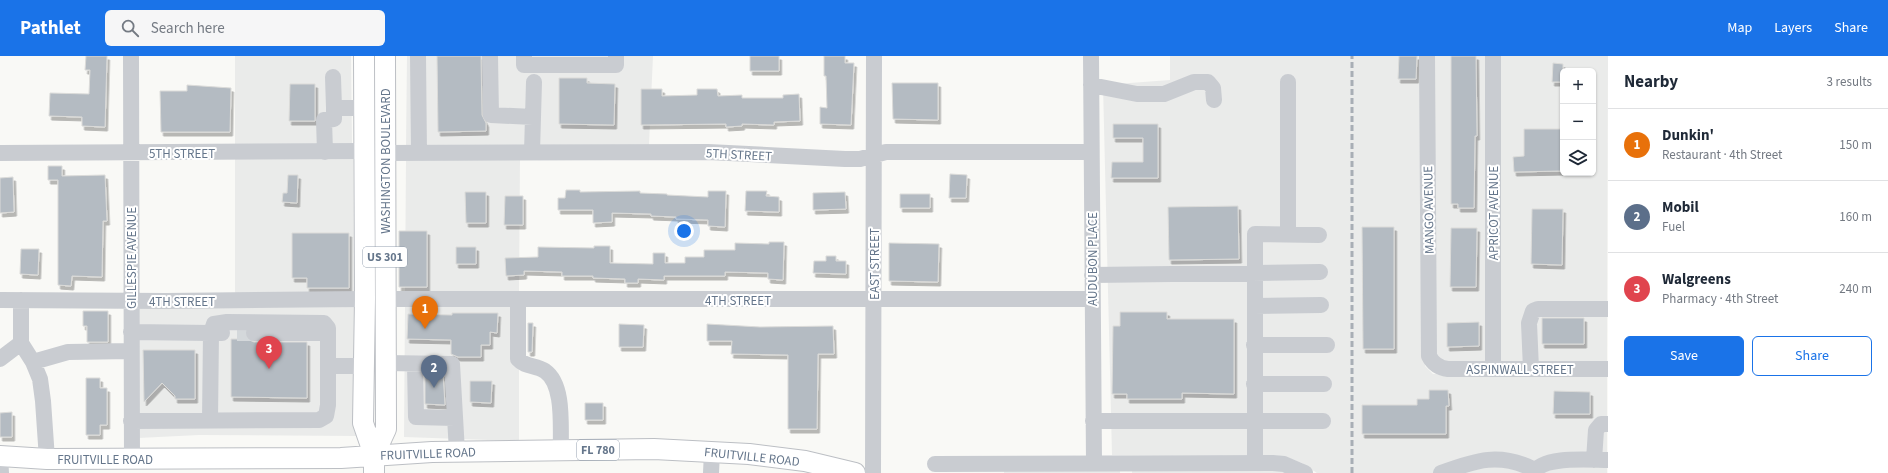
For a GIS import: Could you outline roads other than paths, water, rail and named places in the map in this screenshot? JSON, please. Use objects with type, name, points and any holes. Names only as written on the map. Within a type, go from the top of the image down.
[{"type":"main road","name":"WASHINGTON BOULEVARD","points":[[364,56],[365,299],[363,423],[374,464]]},
{"type":"main road","points":[[373,56],[374,138],[378,147],[385,153]]},
{"type":"main road","name":"WASHINGTON BOULEVARD","points":[[374,464],[386,429],[385,56]]},
{"type":"main road","name":"FRUITVILLE ROAD","points":[[0,456],[46,459],[341,458],[374,464],[457,452],[654,449],[748,454],[805,461],[855,473]]},
{"type":"street","name":"GILLESPIE AVENUE","points":[[131,56],[132,459]]},
{"type":"street","points":[[418,56],[418,153]]},
{"type":"street","points":[[490,56],[490,115],[533,117]]},
{"type":"street","points":[[524,56],[524,65],[616,65],[616,56]]},
{"type":"street","name":"EAST STREET","points":[[873,473],[875,155],[874,56]]},
{"type":"street","name":"AUDUBON PLACE","points":[[1091,56],[1094,462]]},
{"type":"street","name":"MANGO AVENUE","points":[[1427,56],[1429,356],[1434,364]]},
{"type":"street","name":"APRICOT AVENUE","points":[[1493,370],[1494,56]]},
{"type":"street","points":[[325,152],[324,120],[334,120],[332,77]]},
{"type":"street","points":[[532,152],[534,82]]},
{"type":"street","points":[[1091,85],[1137,94],[1164,94],[1194,82],[1208,82],[1213,88],[1214,100]]},
{"type":"street","points":[[1288,82],[1288,234]]},
{"type":"street","points":[[334,108],[364,108]]},
{"type":"street","name":"5TH STREET","points":[[0,153],[364,151]]},
{"type":"street","name":"5TH STREET","points":[[385,153],[708,152],[860,159],[886,152],[1091,152]]},
{"type":"street","points":[[1254,462],[1255,234],[1319,235]]},
{"type":"street","points":[[1092,275],[1320,272]]},
{"type":"street","name":"4TH STREET","points":[[0,300],[227,301],[365,299]]},
{"type":"street","name":"4TH STREET","points":[[385,299],[1092,299]]},
{"type":"street","points":[[21,300],[21,343],[33,362],[40,379],[43,401],[46,459]]},
{"type":"street","points":[[518,300],[518,359],[522,364],[537,367],[545,371],[554,379],[558,391],[561,451]]},
{"type":"street","points":[[227,301],[232,327]]},
{"type":"street","points":[[1254,306],[1321,305]]},
{"type":"street","points":[[1531,370],[1529,323],[1533,311],[1538,309],[1608,309]]},
{"type":"street","points":[[131,421],[324,419],[328,405],[327,326],[321,322],[232,327],[214,324],[211,333],[210,420]]},
{"type":"street","points":[[131,332],[211,333]]},
{"type":"street","points":[[254,333],[328,333]]},
{"type":"street","points":[[0,359],[21,343]]},
{"type":"street","points":[[1254,345],[1327,345]]},
{"type":"street","points":[[33,362],[68,352],[131,350]]},
{"type":"street","points":[[385,363],[452,364],[457,452]]},
{"type":"street","points":[[415,364],[416,417],[455,418]]},
{"type":"street","name":"ASPINWALL STREET","points":[[1434,364],[1448,370],[1608,369]]},
{"type":"street","points":[[328,366],[364,366]]},
{"type":"street","points":[[1254,384],[1324,384]]},
{"type":"street","points":[[1093,421],[1323,421]]},
{"type":"street","points":[[1441,473],[1472,462],[1492,459],[1520,463],[1535,472],[1547,464],[1560,460],[1601,460],[1596,430],[1601,424],[1608,424]]},
{"type":"street","points":[[711,473],[712,452]]},
{"type":"street","points":[[0,456],[1,473]]},
{"type":"street","points":[[935,464],[998,468],[1094,462],[1126,468],[1254,462],[1284,464],[1305,473]]},
{"type":"tunnel","points":[[237,333],[254,333]]},
{"type":"railway","points":[[1352,56],[1352,473]]},
{"type":"place","name":"Dunkin'","points":[[425,329]]},
{"type":"place","name":"Walgreens","points":[[269,369]]},
{"type":"place","name":"Mobil","points":[[434,388]]}]
